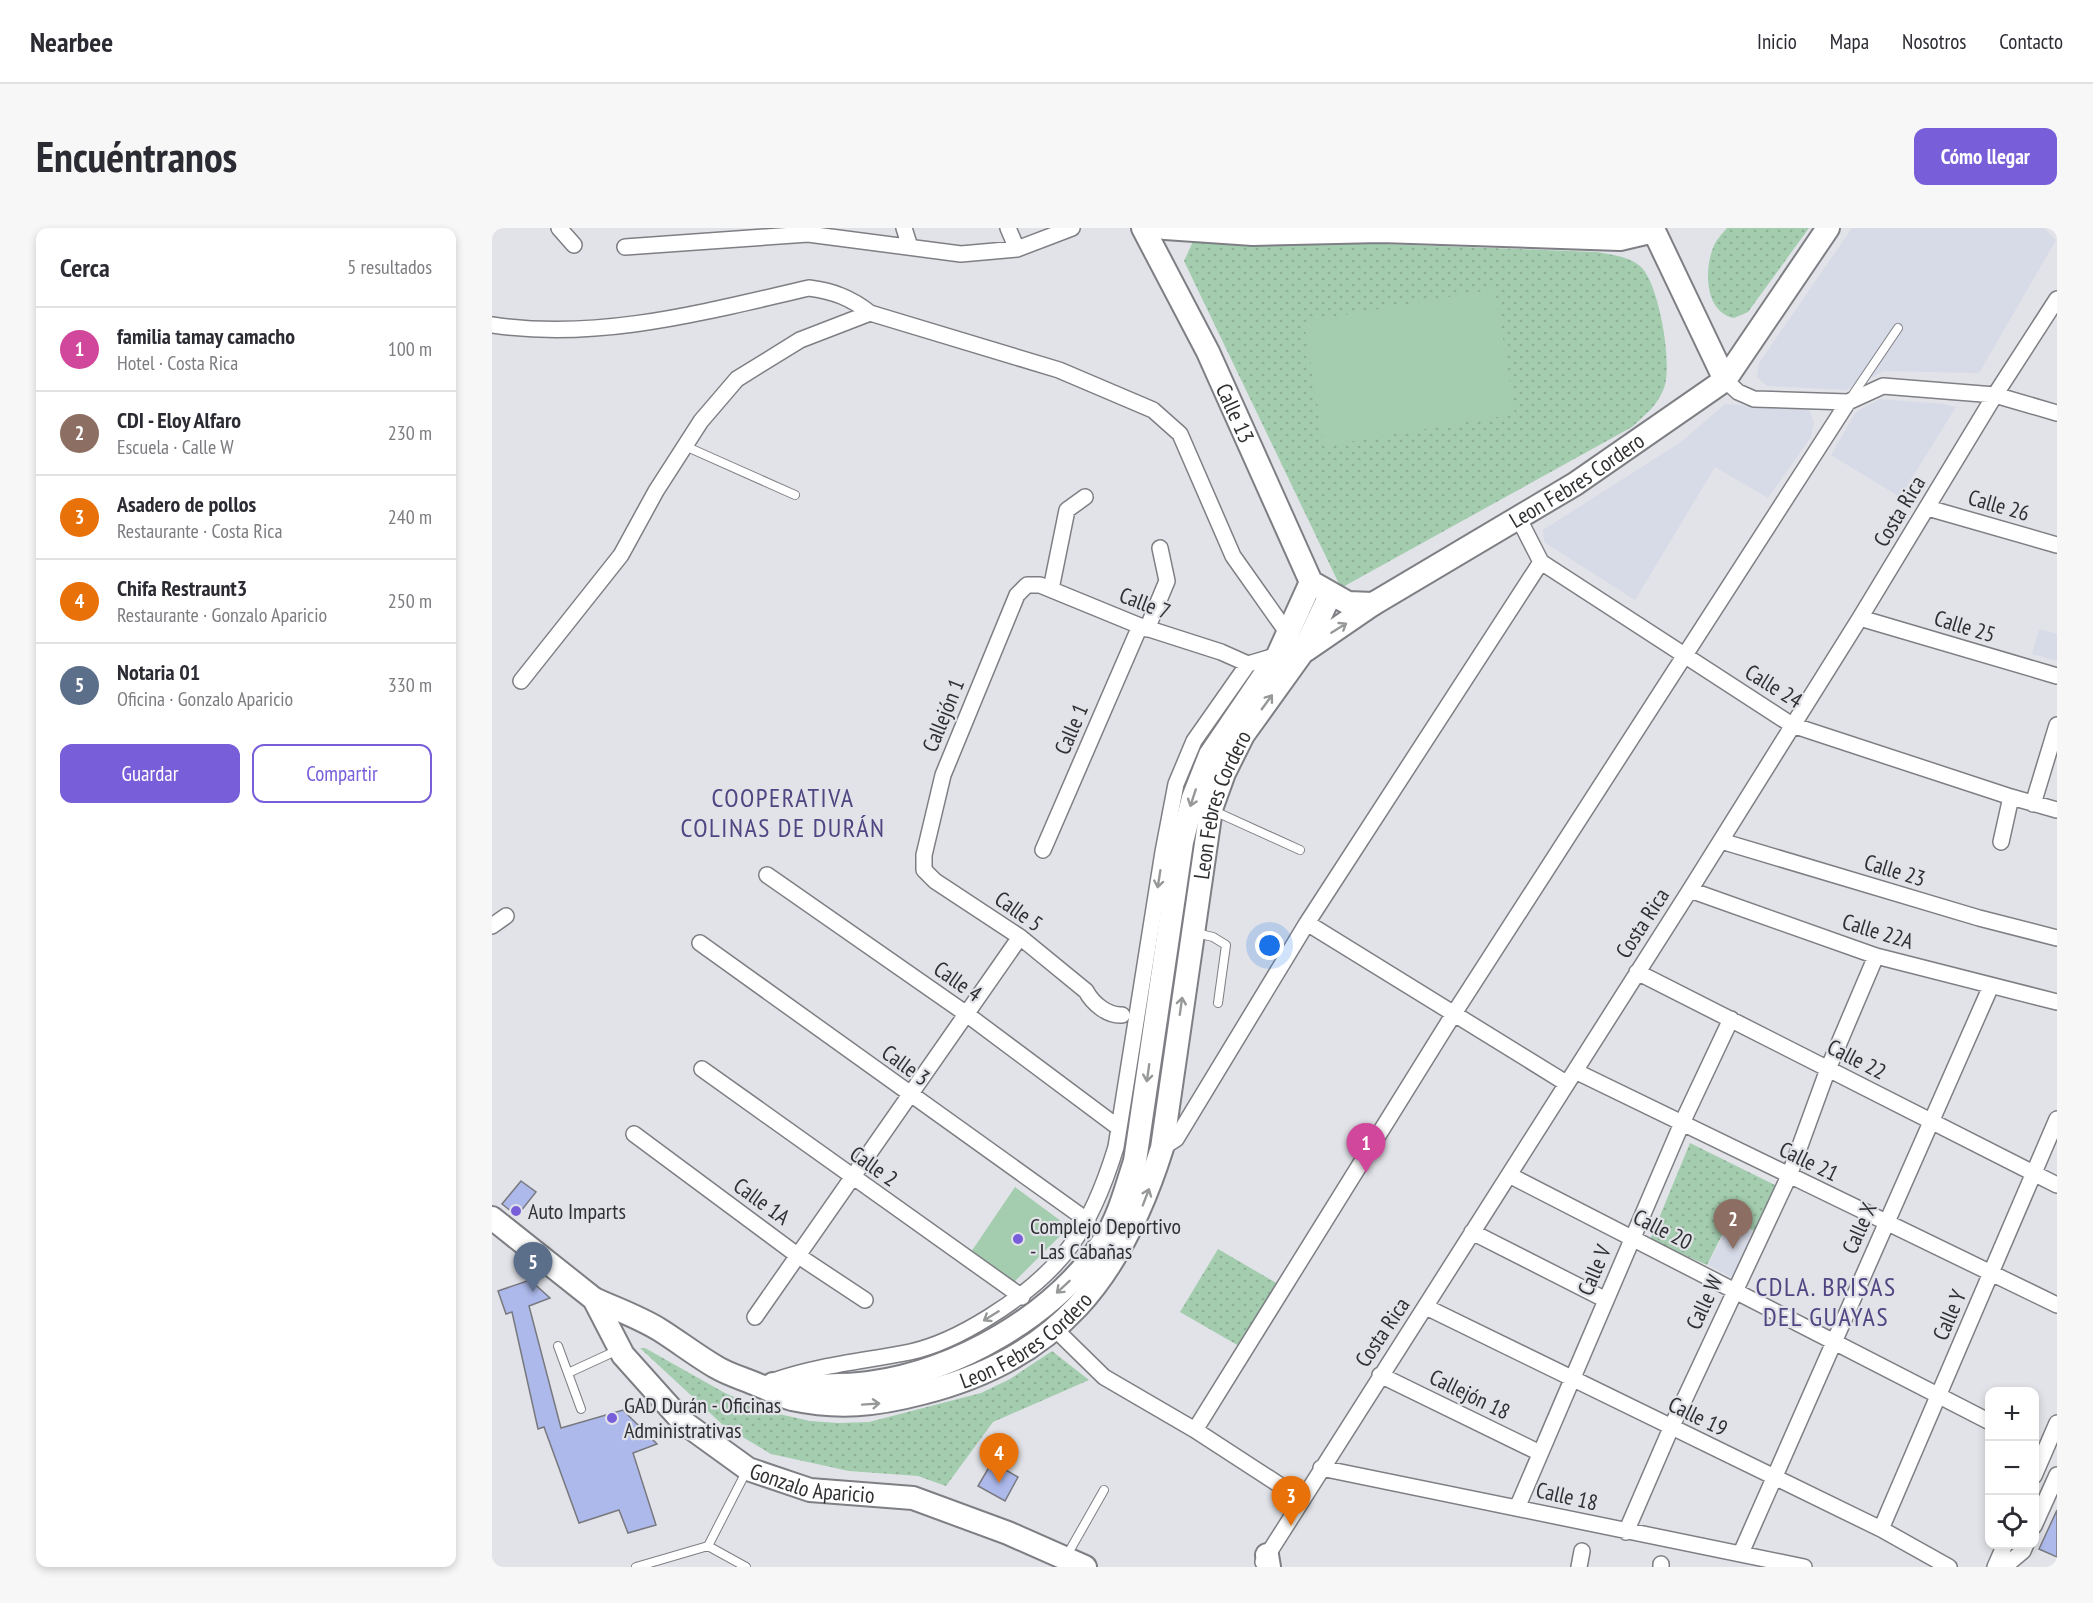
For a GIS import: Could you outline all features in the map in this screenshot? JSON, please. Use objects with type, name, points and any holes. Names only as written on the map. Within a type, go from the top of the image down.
[{"type":"street","points":[[559,228],[574,245]]},
{"type":"street","points":[[904,228],[910,247]]},
{"type":"street","points":[[1008,228],[1017,249]]},
{"type":"street","points":[[626,247],[697,235],[807,231],[961,254],[1017,249],[1072,228]]},
{"type":"street","name":"Calle 13","points":[[1143,228],[1208,352],[1321,588]]},
{"type":"street","points":[[1166,228],[1258,231],[1468,231],[1620,239],[1657,229],[1725,380],[1738,392],[1754,399],[1848,402],[1883,386],[1995,395],[2057,413]]},
{"type":"street","name":"Leon Febres Cordero","points":[[839,1395],[875,1405],[938,1389],[989,1371],[1056,1330],[1097,1284],[1123,1245],[1146,1198],[1162,1148],[1211,809],[1224,773],[1243,735],[1304,651],[1373,604],[1575,484],[1725,380],[1828,228]]},
{"type":"street","points":[[492,325],[523,330],[577,331],[670,319],[808,288],[828,291],[854,300],[870,313],[1059,370],[1153,410],[1180,434],[1233,556],[1283,645]]},
{"type":"street","name":"Costa Rica","points":[[1266,1563],[1301,1499],[1426,1307],[1721,841],[1928,508],[1995,395],[2057,299]]},
{"type":"street","points":[[521,681],[621,555],[656,491],[701,421],[737,379],[800,340],[870,313]]},
{"type":"street","points":[[1195,1430],[1453,1015],[1848,402]]},
{"type":"street","points":[[1051,589],[1067,510],[1084,496]]},
{"type":"street","name":"Calle 26","points":[[1928,508],[2057,545]]},
{"type":"street","name":"Calle 24","points":[[1518,517],[1541,562],[1792,725],[2057,810]]},
{"type":"street","name":"Calle 1","points":[[1043,850],[1167,581],[1160,548]]},
{"type":"street","points":[[1162,1148],[1176,1139],[1307,923],[1541,562]]},
{"type":"street","name":"Calle 7","points":[[1027,585],[1040,585],[1144,628],[1221,652],[1248,664]]},
{"type":"street","name":"Callejón 1","points":[[924,870],[924,855],[943,775],[1017,595],[1027,585]]},
{"type":"street","points":[[1321,588],[1348,603],[1373,604]]},
{"type":"street","name":"Leon Febres Cordero","points":[[594,1299],[657,1328],[718,1368],[760,1383],[790,1399],[839,1395],[871,1383],[931,1367],[990,1342],[1032,1316],[1069,1283],[1103,1242],[1122,1204],[1135,1161],[1145,1031],[1192,798],[1210,755],[1321,588]]},
{"type":"street","name":"Leon Febres Cordero","points":[[1304,651],[1321,588]]},
{"type":"street","name":"Calle 25","points":[[1860,618],[2057,676]]},
{"type":"street","points":[[760,1383],[799,1372],[912,1352],[963,1333],[1022,1297],[1056,1267],[1088,1221],[1103,1190],[1145,1031],[1163,852],[1176,784],[1194,741],[1248,664],[1283,645],[1304,651]]},
{"type":"street","points":[[2033,804],[2057,725]]},
{"type":"street","points":[[2001,842],[2011,797]]},
{"type":"street","name":"Calle 23","points":[[1721,841],[1979,918],[2057,938]]},
{"type":"street","name":"Calle 5","points":[[924,870],[935,881],[1020,937],[1113,1016],[1122,1015],[1145,1031],[1176,1040]]},
{"type":"street","name":"Calle 4","points":[[767,875],[965,1013],[1119,1128]]},
{"type":"street","name":"Calle 22A","points":[[1690,890],[1876,956],[2057,1002]]},
{"type":"street","points":[[492,926],[506,916]]},
{"type":"street","name":"Calle 21","points":[[1307,923],[1453,1015],[1570,1077],[1682,1123],[2057,1305]]},
{"type":"street","points":[[755,1317],[850,1177],[1020,937]]},
{"type":"street","name":"Calle 3","points":[[700,944],[1088,1221]]},
{"type":"street","name":"Calle W","points":[[1626,1532],[1671,1428],[1789,1176],[1828,1069],[1876,956]]},
{"type":"street","name":"Calle 22","points":[[1637,972],[2057,1185]]},
{"type":"street","name":"Calle X","points":[[1741,1553],[1991,986]]},
{"type":"street","name":"Calle V","points":[[1517,1508],[1682,1123],[1731,1019]]},
{"type":"street","name":"Calle 2","points":[[702,1069],[850,1177],[1022,1297]]},
{"type":"street","name":"Calle Y","points":[[1881,1529],[2057,1119]]},
{"type":"street","name":"Calle 1A","points":[[634,1134],[797,1255],[865,1300]]},
{"type":"street","name":"Calle 20","points":[[1509,1175],[1985,1420]]},
{"type":"street","name":"Gonzalo Aparicio","points":[[493,1221],[594,1299],[620,1350],[683,1422],[748,1469],[810,1490],[913,1498],[1008,1533],[1075,1563]]},
{"type":"street","points":[[1472,1232],[1606,1300]]},
{"type":"street","name":"Calle 19","points":[[1426,1307],[1881,1529],[1949,1567]]},
{"type":"street","points":[[1056,1330],[1104,1377],[1195,1430],[1301,1499]]},
{"type":"street","name":"Callejón 18","points":[[1380,1375],[1540,1453]]},
{"type":"street","points":[[2040,1448],[2057,1423]]},
{"type":"street","name":"Calle 18","points":[[1321,1468],[1804,1567]]},
{"type":"street","points":[[2039,1515],[2057,1475]]},
{"type":"street","points":[[1995,1567],[2003,1549]]},
{"type":"street","points":[[2004,1567],[2025,1549]]},
{"type":"street","points":[[1579,1567],[1582,1551]]},
{"type":"lane","points":[[1848,402],[1898,328]]},
{"type":"lane","points":[[685,446],[795,495]]},
{"type":"lane","points":[[1211,809],[1300,850]]},
{"type":"lane","points":[[1192,933],[1213,937],[1226,945],[1218,1003]]},
{"type":"lane","points":[[558,1346],[581,1409]]},
{"type":"lane","points":[[568,1373],[620,1350]]},
{"type":"lane","points":[[708,1546],[748,1469]]},
{"type":"lane","points":[[1075,1563],[1104,1490]]},
{"type":"lane","points":[[636,1567],[708,1546],[746,1567]]},
{"type":"shaded area","points":[[1852,228],[2044,228],[2056,240],[1979,373],[1884,371],[1847,390],[1767,386],[1757,377],[1759,363]]},
{"type":"shaded area","points":[[1880,399],[1956,407],[1900,497],[1831,455],[1856,412]]},
{"type":"shaded area","points":[[1725,404],[1809,410],[1814,423],[1811,437],[1768,498],[1715,467],[1635,600],[1544,542],[1543,530],[1681,442]]},
{"type":"shaded area","points":[[2039,629],[2057,634],[2057,661],[2032,654]]},
{"type":"shaded area","points":[[1731,1220],[1758,1234],[1735,1279],[1708,1265]]},
{"type":"green space","points":[[1727,228],[1809,228],[1748,312],[1734,318],[1717,308],[1712,299],[1708,279],[1708,268],[1714,245]]},
{"type":"green space","points":[[1195,237],[1597,252],[1625,258],[1640,266],[1653,289],[1662,324],[1667,361],[1664,388],[1655,405],[1632,427],[1341,588],[1184,261]]},
{"type":"green space","points":[[1495,289],[1515,414],[1324,446],[1304,322]]},
{"type":"green space","points":[[1690,1143],[1777,1186],[1758,1233],[1730,1219],[1707,1265],[1650,1240]]},
{"type":"green space","name":"Complejo Deportivo - Las Cabañas","points":[[1015,1187],[1069,1227],[1013,1283],[971,1252]]},
{"type":"green space","points":[[1218,1249],[1278,1284],[1239,1346],[1180,1312]]},
{"type":"green space","points":[[640,1348],[645,1348],[725,1393],[770,1412],[810,1421],[838,1423],[869,1422],[981,1393],[1010,1379],[1052,1351],[1089,1380],[993,1422],[946,1486],[918,1476],[849,1471],[771,1454],[724,1426]]},
{"type":"building","points":[[521,1181],[536,1192],[517,1216],[502,1204]]},
{"type":"building","name":"GAD Durán - Oficinas Administrativas","points":[[530,1280],[550,1298],[529,1306],[561,1428],[623,1410],[657,1444],[633,1453],[656,1525],[628,1533],[619,1510],[579,1523],[544,1427],[538,1429],[512,1312],[506,1314],[498,1291]]},
{"type":"building","points":[[992,1462],[1018,1477],[1005,1501],[978,1486]]},
{"type":"building","points":[[2057,1510],[2057,1557],[2039,1549]]},
{"type":"place","name":"familia tamay camacho","points":[[1366,1173]]},
{"type":"place","name":"Auto Imparts","points":[[516,1211]]},
{"type":"place","name":"Complejo Deportivo - Las Cabañas","points":[[1018,1239]]},
{"type":"place","name":"CDI - Eloy Alfaro","points":[[1733,1249]]},
{"type":"place","name":"Notaria 01","points":[[533,1292]]},
{"type":"place","name":"GAD Durán - Oficinas Administrativas","points":[[612,1418]]},
{"type":"place","name":"Chifa Restraunt3","points":[[999,1483]]},
{"type":"place","name":"Asadero de pollos","points":[[1291,1526]]},
{"type":"district","name":"COOPERATIVA COLINAS DE DURÁN","points":[[783,812]]},
{"type":"district","name":"CDLA. BRISAS DEL GUAYAS","points":[[1826,1301]]}]
